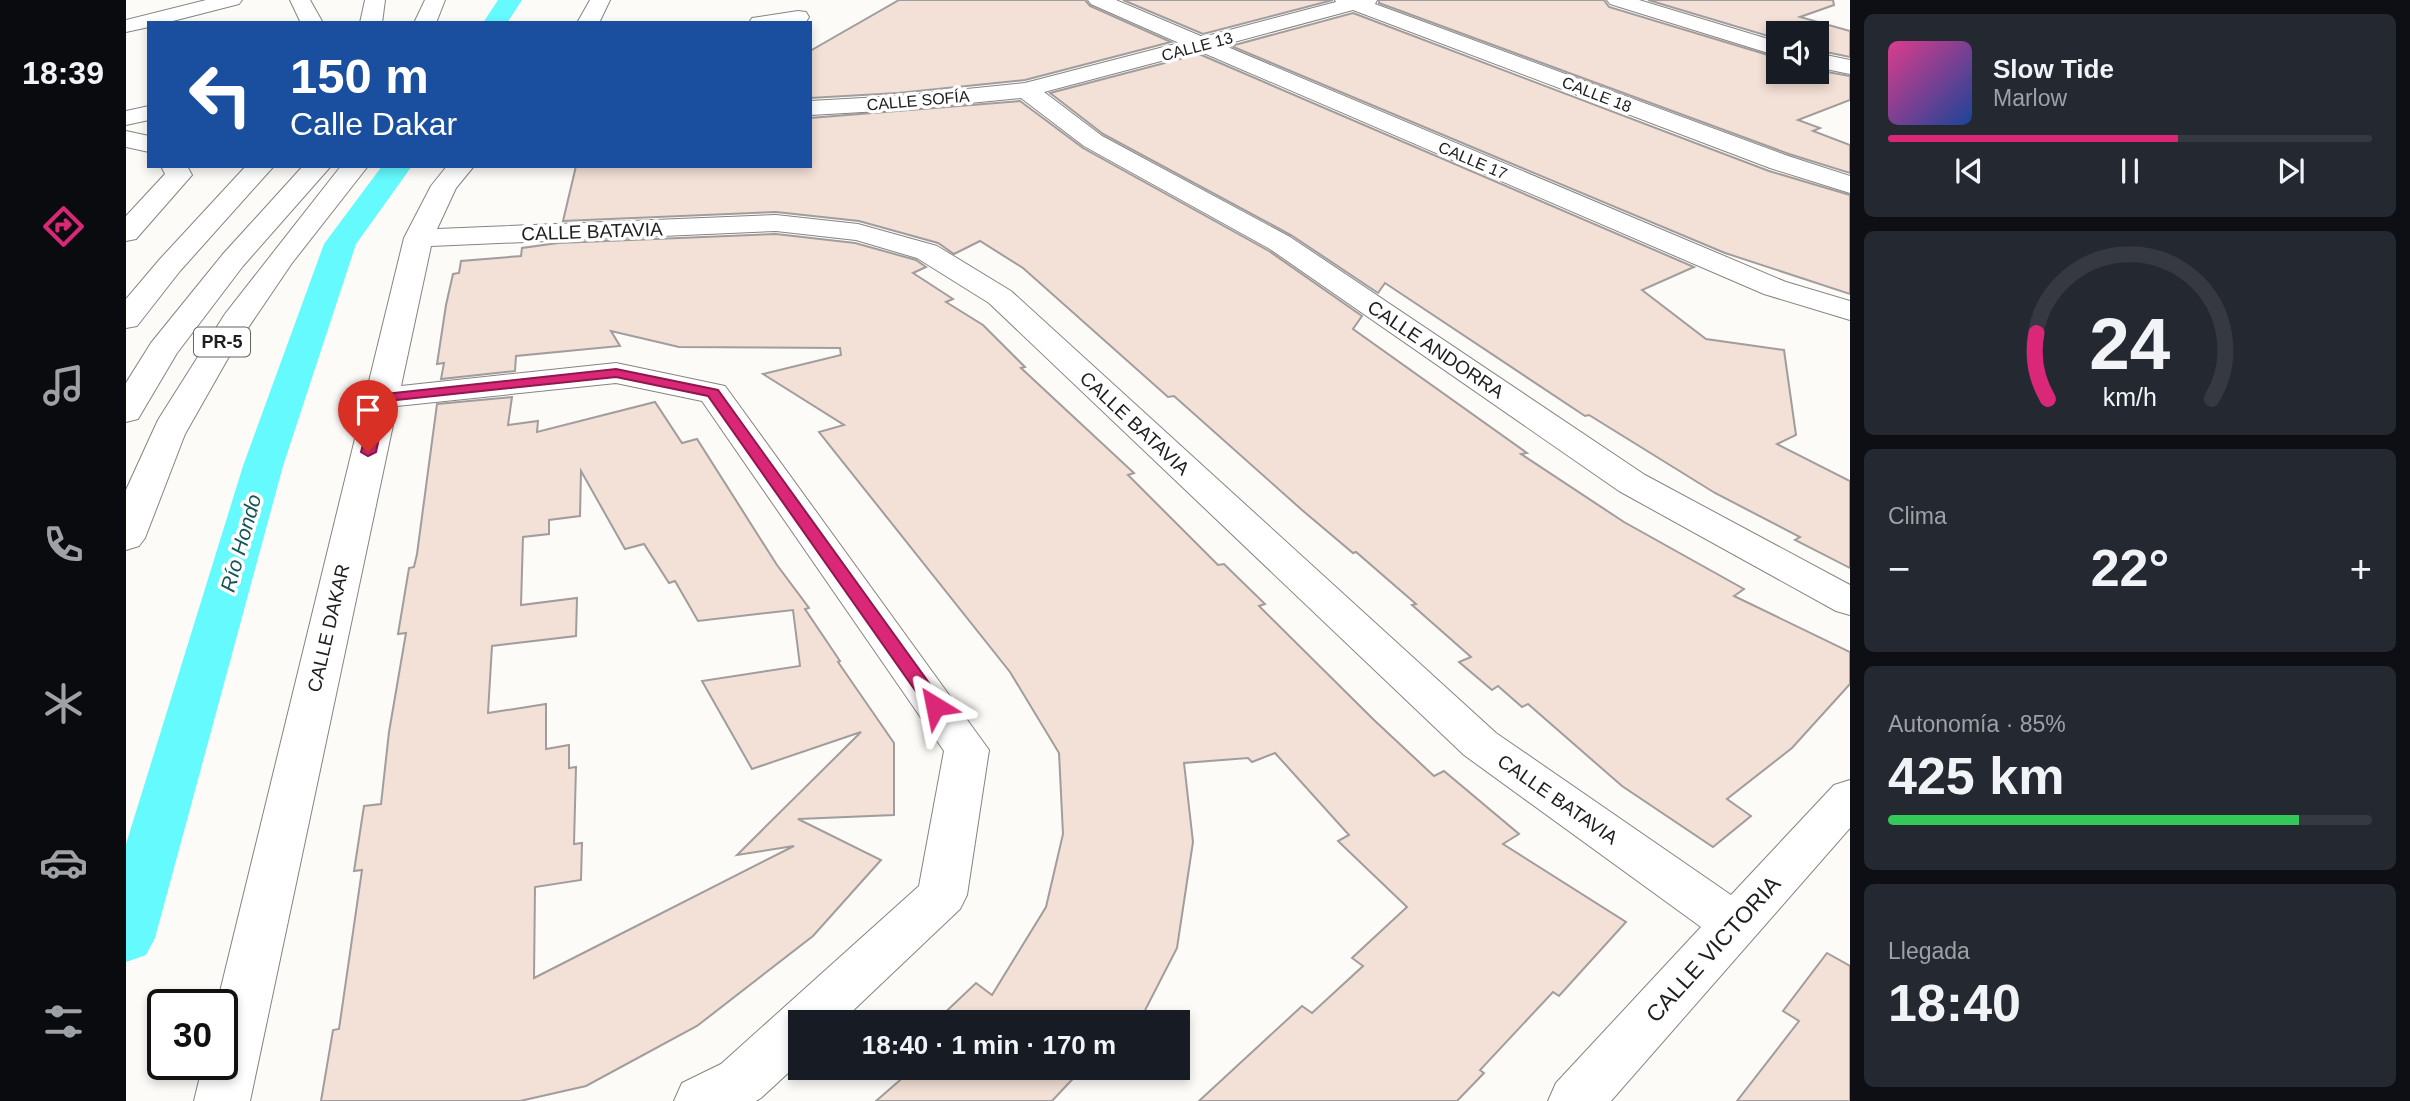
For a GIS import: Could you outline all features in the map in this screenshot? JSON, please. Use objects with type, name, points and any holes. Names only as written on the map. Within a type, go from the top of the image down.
[{"type":"main road","points":[[126,26],[232,0]]},
{"type":"main road","points":[[300,0],[311,21]]},
{"type":"main road","points":[[426,21],[436,0]]},
{"type":"main road","points":[[436,0],[438,21]]},
{"type":"main road","points":[[589,21],[600,0]]},
{"type":"main road","name":"CALLE 17","points":[[1098,0],[1775,288],[1850,311]]},
{"type":"main road","points":[[1617,0],[1766,45]]},
{"type":"main road","name":"CALLE 13","points":[[1026,90],[1202,45],[1356,1]]},
{"type":"main road","name":"CALLE 18","points":[[1356,1],[1843,180]]},
{"type":"main road","points":[[773,21],[799,17]]},
{"type":"main road","points":[[1829,63],[1850,67]]},
{"type":"main road","name":"CALLE SOFÍA","points":[[812,108],[898,103],[1026,90]]},
{"type":"main road","name":"CALLE ANDORRA","points":[[1026,90],[1093,141],[1280,243],[1632,484],[1850,602]]},
{"type":"main road","points":[[126,118],[147,113]]},
{"type":"main road","points":[[126,139],[147,144]]},
{"type":"main road","points":[[126,319],[170,265],[259,168]]},
{"type":"main road","points":[[126,364],[219,245],[289,168]]},
{"type":"main road","points":[[126,412],[170,340],[233,260],[316,168]]},
{"type":"main road","name":"PR-5","points":[[126,538],[174,421],[211,359],[285,252],[353,168]]},
{"type":"main road","name":"CALLE DAKAR","points":[[222,1101],[418,238],[444,186],[459,168]]},
{"type":"main road","points":[[126,233],[181,169]]},
{"type":"main road","name":"CALLE BATAVIA","points":[[418,238],[776,223],[858,232],[927,252],[1000,297],[1480,744],[1735,924]]},
{"type":"main road","points":[[1745,311],[1775,288]]},
{"type":"main road","points":[[380,398],[616,373],[713,393],[967,750],[942,895],[818,1010]]},
{"type":"main road","name":"CALLE VICTORIA","points":[[1576,1101],[1850,797]]},
{"type":"main road","points":[[702,1101],[741,1081],[788,1038]]},
{"type":"building","points":[[899,0],[1085,0],[1090,6],[1171,42],[1025,80],[898,93],[812,98],[812,50]]},
{"type":"building","points":[[1123,0],[1333,0],[1203,34]]},
{"type":"building","points":[[1379,0],[1604,0],[1609,7],[1766,54],[1766,84],[1829,84],[1829,72],[1850,76],[1850,100],[1798,120],[1820,128],[1813,131],[1850,145],[1850,173],[1789,154],[1379,3]]},
{"type":"building","points":[[1648,0],[1833,0],[1834,5],[1800,17],[1814,21],[1766,21],[1766,35]]},
{"type":"building","points":[[1353,13],[1769,171],[1850,195],[1850,294],[1725,253],[1231,46]]},
{"type":"building","points":[[1829,25],[1850,31],[1850,57],[1829,53]]},
{"type":"building","points":[[1199,54],[1694,267],[1642,290],[1706,339],[1784,350],[1796,435],[1777,444],[1850,481],[1850,568],[1795,540],[1800,537],[1715,493],[1589,415],[1585,416],[1385,283],[1378,293],[1291,235],[1103,134],[1050,93]]},
{"type":"building","points":[[1020,101],[1083,148],[1269,251],[1362,316],[1353,329],[1527,453],[1521,454],[1624,522],[1744,589],[1734,596],[1850,652],[1850,684],[1792,748],[1727,799],[1751,816],[1713,847],[1622,786],[1528,704],[1522,707],[1498,686],[1492,690],[1459,662],[1471,657],[1412,605],[1416,604],[1302,510],[1174,396],[1168,397],[1023,268],[980,241],[954,254],[938,243],[859,221],[776,212],[563,221],[576,168],[812,168],[812,118]]},
{"type":"building","points":[[776,234],[855,243],[916,260],[926,267],[913,273],[953,299],[946,302],[983,325],[1025,367],[1021,368],[1134,473],[1128,475],[1218,565],[1224,564],[1265,604],[1259,606],[1374,720],[1434,776],[1444,771],[1519,834],[1503,844],[1626,922],[1559,996],[1553,992],[1480,1070],[1484,1073],[1457,1101],[1199,1101],[1302,1006],[1312,1013],[1363,966],[1352,958],[1407,907],[1338,841],[1349,835],[1275,753],[1252,762],[1248,758],[1184,763],[1193,842],[1177,948],[1145,1010],[948,1010],[976,983],[992,995],[1046,907],[1063,834],[1059,753],[1010,672],[819,432],[844,425],[763,374],[841,355],[840,348],[679,347],[611,331],[620,346],[516,356],[515,371],[441,379],[444,363],[437,364],[446,305],[453,274],[459,273],[461,261],[521,256],[522,248],[558,243]]},
{"type":"building","points":[[512,397],[508,425],[538,421],[537,432],[655,402],[682,443],[697,439],[777,565],[809,608],[805,609],[840,661],[838,662],[894,743],[894,815],[798,819],[881,860],[813,936],[697,1026],[586,1086],[520,1101],[321,1101],[333,1030],[339,1029],[362,870],[354,871],[364,806],[381,804],[389,732],[406,633],[398,634],[409,568],[414,567],[417,554],[437,404]],"holes":[[[581,471],[625,549],[644,544],[669,583],[675,581],[698,621],[793,610],[800,666],[702,681],[752,769],[861,732],[737,855],[794,846],[534,978],[535,887],[581,880],[582,843],[574,844],[576,767],[569,768],[569,745],[546,749],[546,704],[488,713],[492,646],[576,636],[577,598],[521,605],[523,537],[549,534],[549,520],[580,516]]]},
{"type":"building","points":[[1827,953],[1850,966],[1850,1101],[1737,1101],[1799,1021],[1783,1011]]},
{"type":"building","points":[[900,1080],[1072,1080],[1052,1101],[876,1101]]},
{"type":"waterway","name":"Río Hondo","points":[[496,21],[510,0]]},
{"type":"waterway","name":"Río Hondo","points":[[126,938],[263,466],[340,244],[396,168]]},
{"type":"route","points":[[368,452],[380,398],[616,373],[713,393],[935,706]]}]
